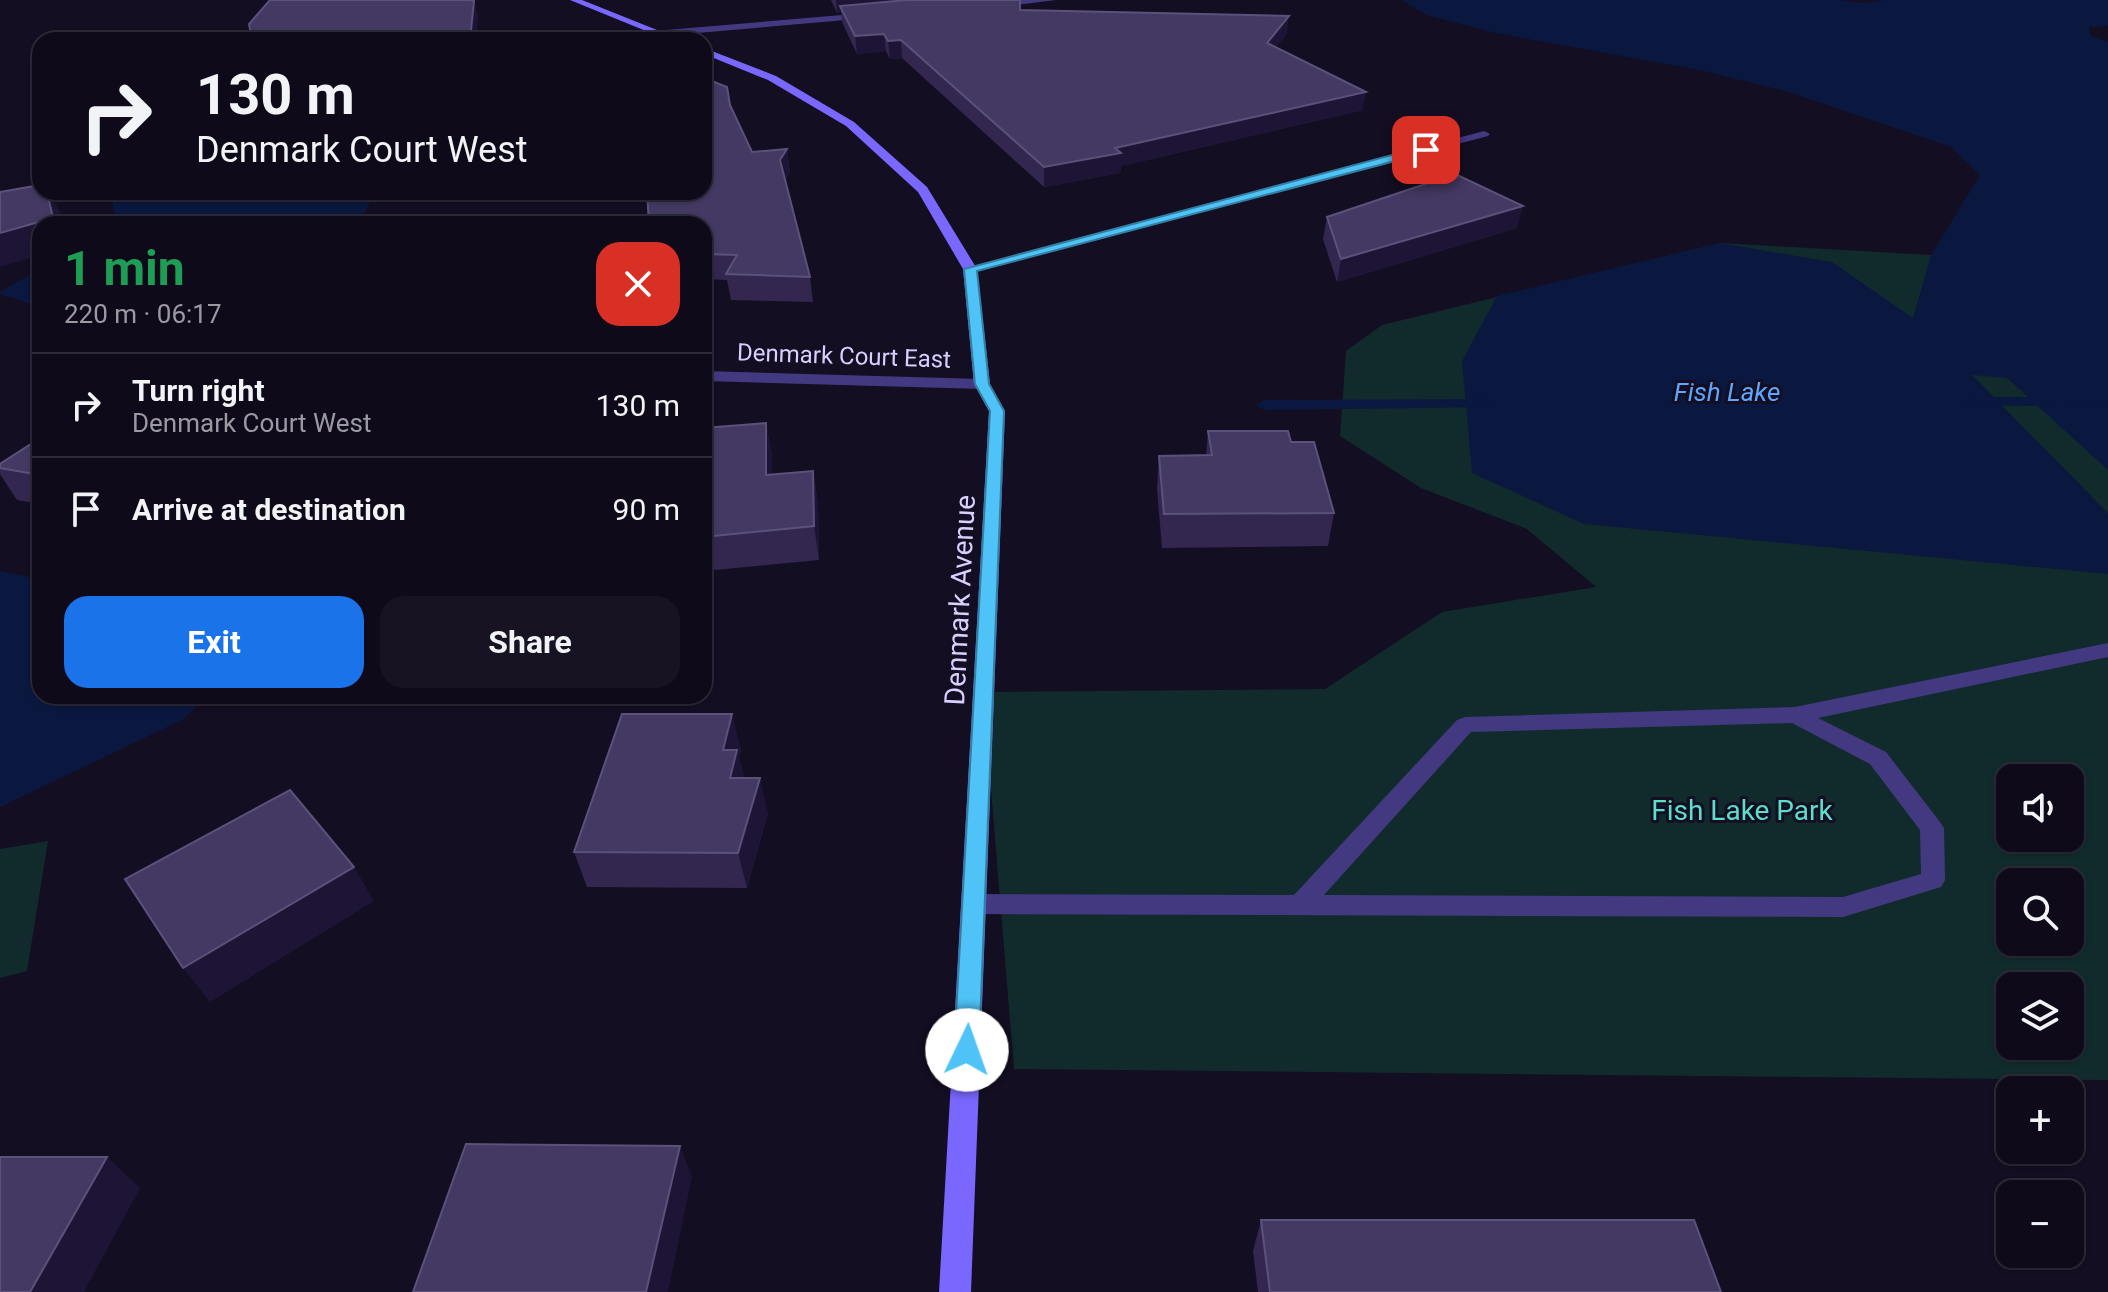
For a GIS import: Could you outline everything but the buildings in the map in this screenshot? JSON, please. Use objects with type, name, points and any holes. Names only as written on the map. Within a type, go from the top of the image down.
[{"type":"street","points":[[574,0],[657,32]]},
{"type":"street","points":[[974,7],[1052,0]]},
{"type":"street","points":[[672,32],[880,15]]},
{"type":"street","name":"Denmark Avenue","points":[[712,54],[772,78],[850,124],[923,190],[970,269],[982,384],[997,411],[955,1292]]},
{"type":"street","points":[[970,269],[1484,134]]},
{"type":"street","name":"Denmark Court East","points":[[712,376],[982,384]]},
{"type":"street","points":[[1299,906],[1465,725],[1795,715],[2108,650]]},
{"type":"street","points":[[974,904],[1843,907],[1933,880],[1932,828],[1878,758],[1795,715]]},
{"type":"green space","name":"Fish Lake Park","points":[[1720,243],[1931,255],[2007,378],[2108,449],[2108,1080],[2084,1080],[2084,1076],[1996,1076],[1996,1079],[1014,1069],[983,692],[1325,689],[1442,612],[1596,587],[1527,529],[1421,488],[1340,436],[1346,351],[1382,325]]},
{"type":"green space","points":[[48,841],[27,971],[0,978],[0,849]]},
{"type":"water","name":"Fish Lake","points":[[1402,0],[1839,0],[1861,3],[1886,0],[2108,0],[2108,26],[2089,27],[2090,35],[2108,42],[2108,470],[2007,378],[1972,375],[2108,513],[2108,574],[1584,524],[1472,473],[1462,361],[1497,296],[1720,243],[1832,262],[1913,318],[1931,255],[1980,175],[1951,147],[1789,92],[1699,70],[1495,33],[1427,15]]},
{"type":"water","points":[[112,200],[369,200],[362,216],[115,216]]},
{"type":"water","points":[[32,274],[32,304],[0,292]]},
{"type":"water","points":[[0,571],[32,577],[32,704],[199,704],[182,720],[0,807]]},
{"type":"waterway","points":[[1972,402],[2108,402]]},
{"type":"waterway","points":[[1264,405],[1492,404]]},
{"type":"route","points":[[967,1050],[997,411],[982,384],[970,269],[1426,150]]}]
